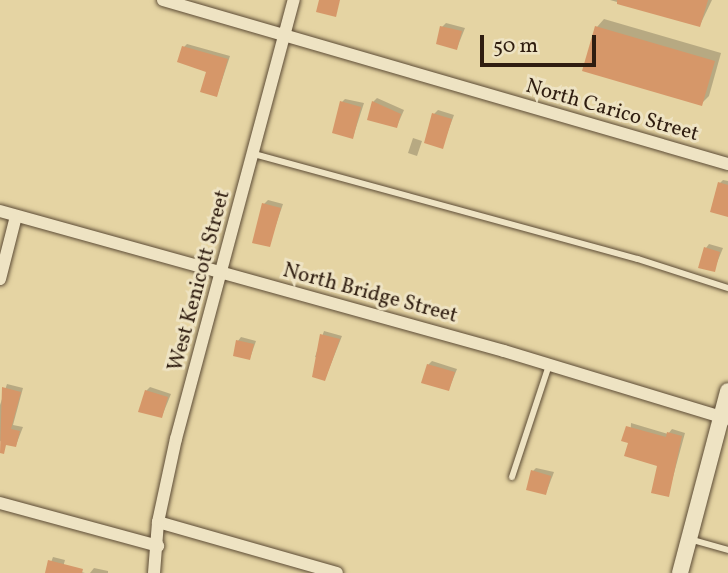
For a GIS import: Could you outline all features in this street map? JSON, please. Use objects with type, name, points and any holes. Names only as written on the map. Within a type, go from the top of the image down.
[{"type":"street","name":"North Carico Street","points":[[163,0],[728,164]]},
{"type":"street","name":"West Kenicott Street","points":[[154,573],[158,522],[294,0]]},
{"type":"street","name":"North Bridge Street","points":[[0,211],[549,365],[724,419]]},
{"type":"street","points":[[0,279],[16,216]]},
{"type":"street","points":[[680,573],[724,419],[728,391]]},
{"type":"street","points":[[0,503],[158,546]]},
{"type":"street","points":[[158,522],[337,573]]},
{"type":"lane","points":[[254,154],[625,255],[728,288]]},
{"type":"lane","points":[[512,477],[549,365]]},
{"type":"lane","points":[[689,539],[728,550]]},
{"type":"building","points":[[319,0],[340,0],[336,17],[316,12]]},
{"type":"building","points":[[617,0],[708,0],[700,27],[617,4]]},
{"type":"building","points":[[440,26],[462,31],[457,50],[436,44]]},
{"type":"building","points":[[595,26],[715,61],[702,106],[582,71]]},
{"type":"building","points":[[182,46],[228,59],[217,97],[200,92],[206,72],[177,62]]},
{"type":"building","points":[[340,101],[361,107],[353,139],[332,133]]},
{"type":"building","points":[[372,101],[401,114],[397,128],[367,120]]},
{"type":"building","points":[[432,113],[452,119],[443,149],[424,143]]},
{"type":"building","points":[[718,182],[728,185],[728,217],[710,212]]},
{"type":"building","points":[[262,203],[281,208],[270,247],[252,243]]},
{"type":"building","points":[[704,247],[720,252],[715,272],[698,268]]},
{"type":"building","points":[[320,334],[340,339],[325,381],[312,377]]},
{"type":"building","points":[[236,340],[254,344],[250,360],[233,356]]},
{"type":"building","points":[[427,364],[455,372],[449,391],[421,383]]},
{"type":"building","points":[[2,387],[21,392],[11,429],[20,431],[16,447],[6,445],[4,454],[0,453]]},
{"type":"building","points":[[145,390],[168,397],[162,418],[138,412]]},
{"type":"building","points":[[626,426],[666,437],[667,432],[682,436],[669,497],[651,493],[657,466],[624,456],[628,443],[621,441]]},
{"type":"building","points":[[531,470],[551,476],[546,495],[526,490]]},
{"type":"building","points":[[48,560],[83,569],[82,573],[45,573]]}]
